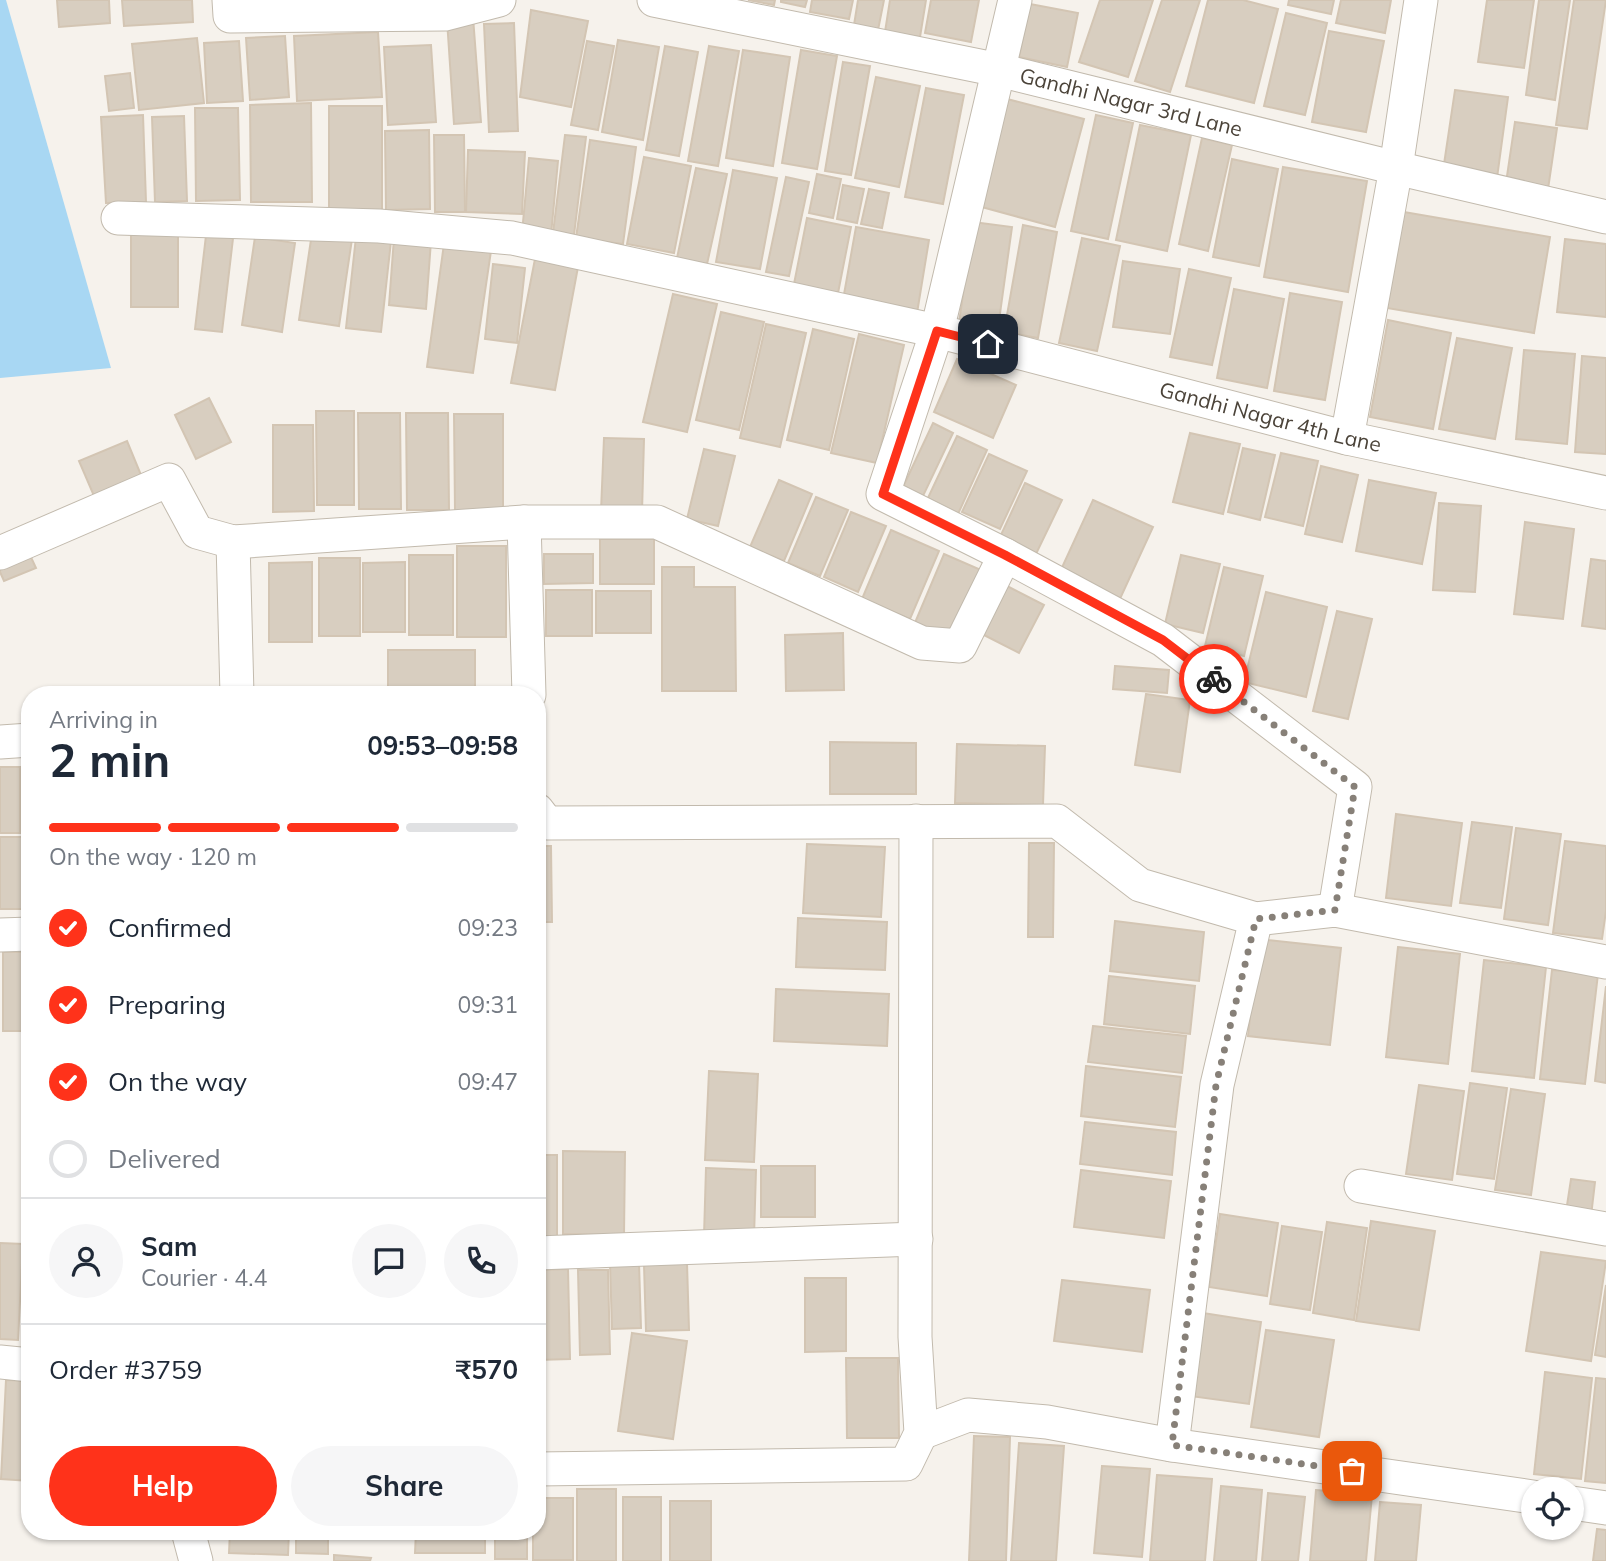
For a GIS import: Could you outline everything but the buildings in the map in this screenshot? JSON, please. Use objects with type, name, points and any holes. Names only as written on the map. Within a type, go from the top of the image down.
[{"type":"street","points":[[229,8],[445,13],[499,0]]},
{"type":"street","name":"Gandhi Nagar 3rd Lane","points":[[656,0],[999,70],[1606,217]]},
{"type":"street","points":[[1015,0],[937,331],[883,494],[1005,555],[1163,640],[1355,787],[1335,910]]},
{"type":"street","points":[[1347,438],[1396,168],[1421,0]]},
{"type":"street","name":"Gandhi Nagar 4th Lane","points":[[118,218],[379,226],[512,238],[937,331],[1347,438],[1606,493]]},
{"type":"street","points":[[0,553],[169,480],[197,533],[233,542],[524,523],[657,523],[922,643],[960,646],[1005,555]]},
{"type":"street","points":[[524,523],[529,686]]},
{"type":"street","points":[[233,542],[237,686]]},
{"type":"street","points":[[0,741],[21,740]]},
{"type":"street","points":[[546,1469],[906,1464],[921,1433],[915,1337],[916,821]]},
{"type":"street","points":[[546,822],[1057,821],[1140,885],[1256,919],[1335,910],[1606,962]]},
{"type":"street","points":[[1172,1445],[1216,1085],[1256,919]]},
{"type":"street","points":[[0,935],[21,934]]},
{"type":"street","points":[[1361,1186],[1606,1229]]},
{"type":"street","points":[[546,1253],[916,1238]]},
{"type":"street","points":[[0,1362],[21,1364]]},
{"type":"street","points":[[921,1433],[968,1415],[1047,1422],[1172,1445],[1521,1495]]},
{"type":"street","points":[[1584,1505],[1606,1508]]},
{"type":"street","points":[[190,1540],[196,1561]]},
{"type":"water","points":[[0,0],[6,0],[111,368],[0,378]]},
{"type":"way so far","points":[[1214,679],[1355,787],[1335,910],[1256,919],[1216,1085],[1172,1445],[1352,1471]]},
{"type":"route","points":[[988,344],[937,331],[883,494],[1005,555],[1163,640],[1214,679]]}]
